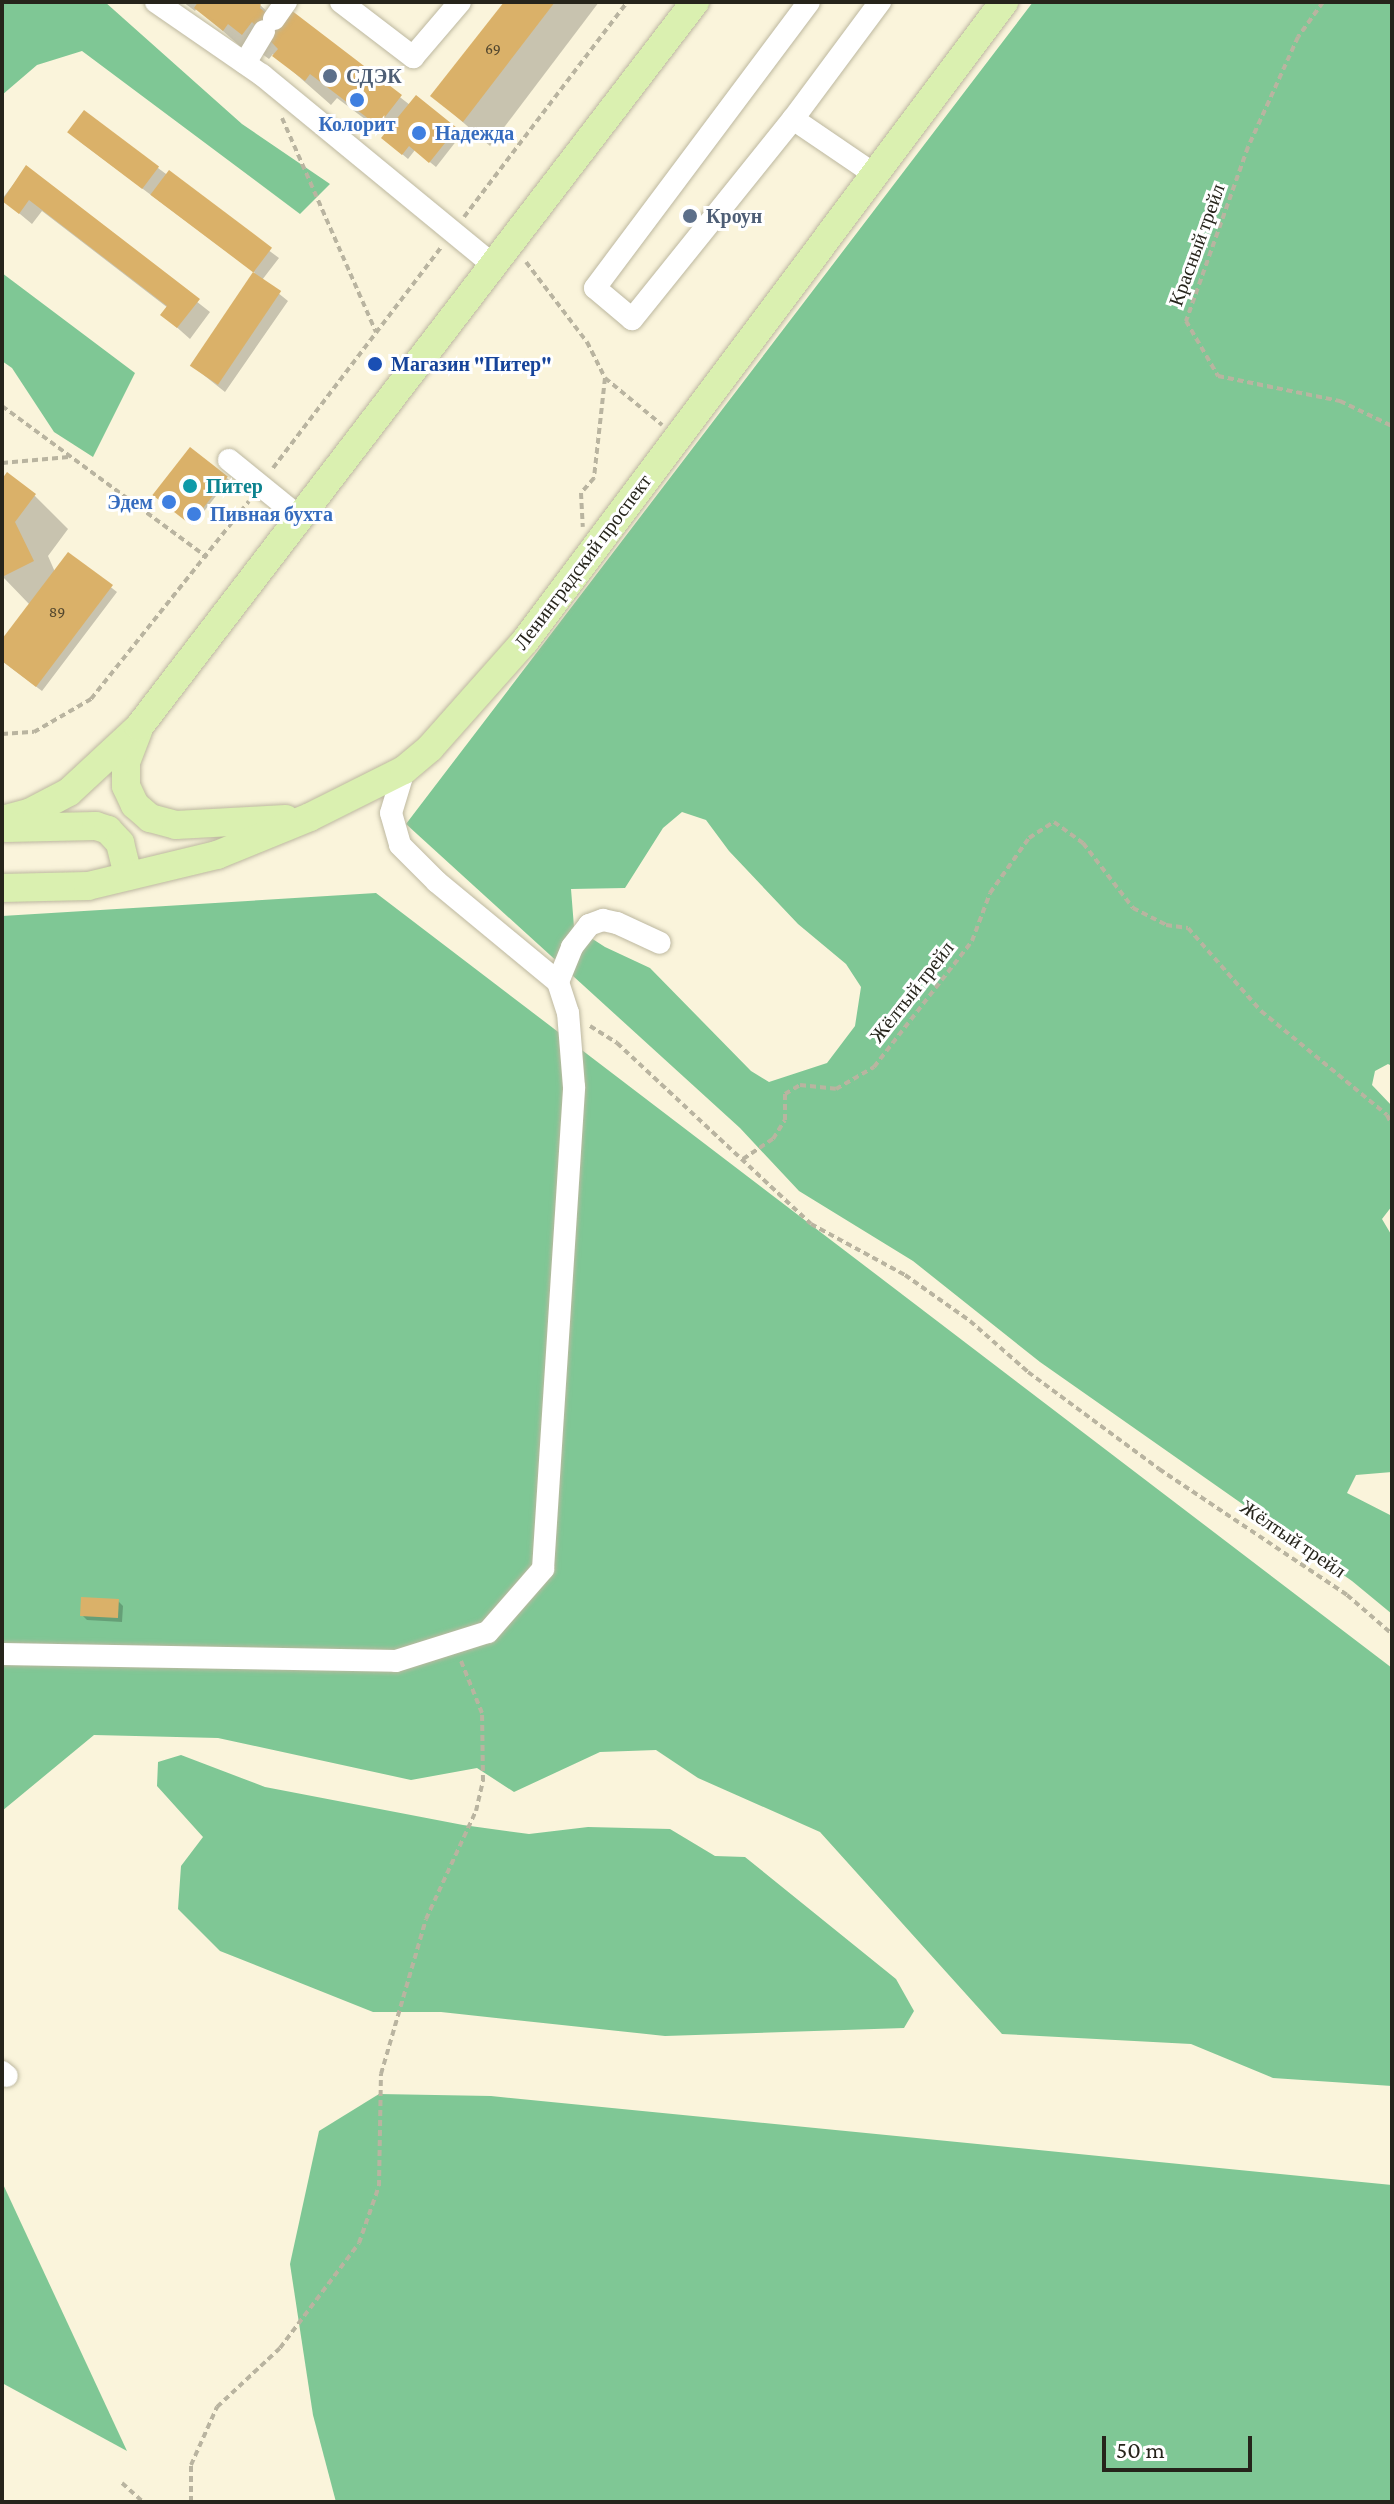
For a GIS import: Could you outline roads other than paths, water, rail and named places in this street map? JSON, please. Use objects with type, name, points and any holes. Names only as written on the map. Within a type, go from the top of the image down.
[{"type":"main road","points":[[2,820],[29,813],[69,792],[139,727],[695,2]]},
{"type":"main road","name":"Ленинградский проспект","points":[[2,888],[88,886],[217,855],[310,817],[404,770],[430,748],[525,641],[1004,2]]},
{"type":"main road","points":[[139,727],[126,762],[126,786],[135,805],[150,818],[176,825],[310,817]]},
{"type":"main road","points":[[2,828],[96,826],[108,830],[120,843],[128,876]]},
{"type":"lane","points":[[156,2],[245,63],[492,264]]},
{"type":"lane","points":[[341,2],[413,57],[460,2]]},
{"type":"lane","points":[[809,2],[595,288],[632,319],[793,119],[880,2]]},
{"type":"lane","points":[[245,63],[274,17]]},
{"type":"lane","points":[[793,119],[874,174]]},
{"type":"lane","points":[[229,460],[298,516]]},
{"type":"lane","points":[[2,1654],[396,1661],[488,1632],[543,1569],[574,1087],[568,1013],[558,982],[437,882],[400,845],[391,813],[404,770]]},
{"type":"lane","points":[[558,982],[572,947],[589,925],[603,920],[660,943]]},
{"type":"place","name":"СДЭК","points":[[330,76]]},
{"type":"place","name":"Колорит","points":[[357,100]]},
{"type":"place","name":"Надежда","points":[[419,133]]},
{"type":"place","name":"Кроун","points":[[690,216]]},
{"type":"place","name":"Магазин \"Питер\"","points":[[375,364]]},
{"type":"place","name":"Питер","points":[[190,486]]},
{"type":"place","name":"Эдем","points":[[169,502]]},
{"type":"place","name":"Пивная бухта","points":[[194,514]]}]
